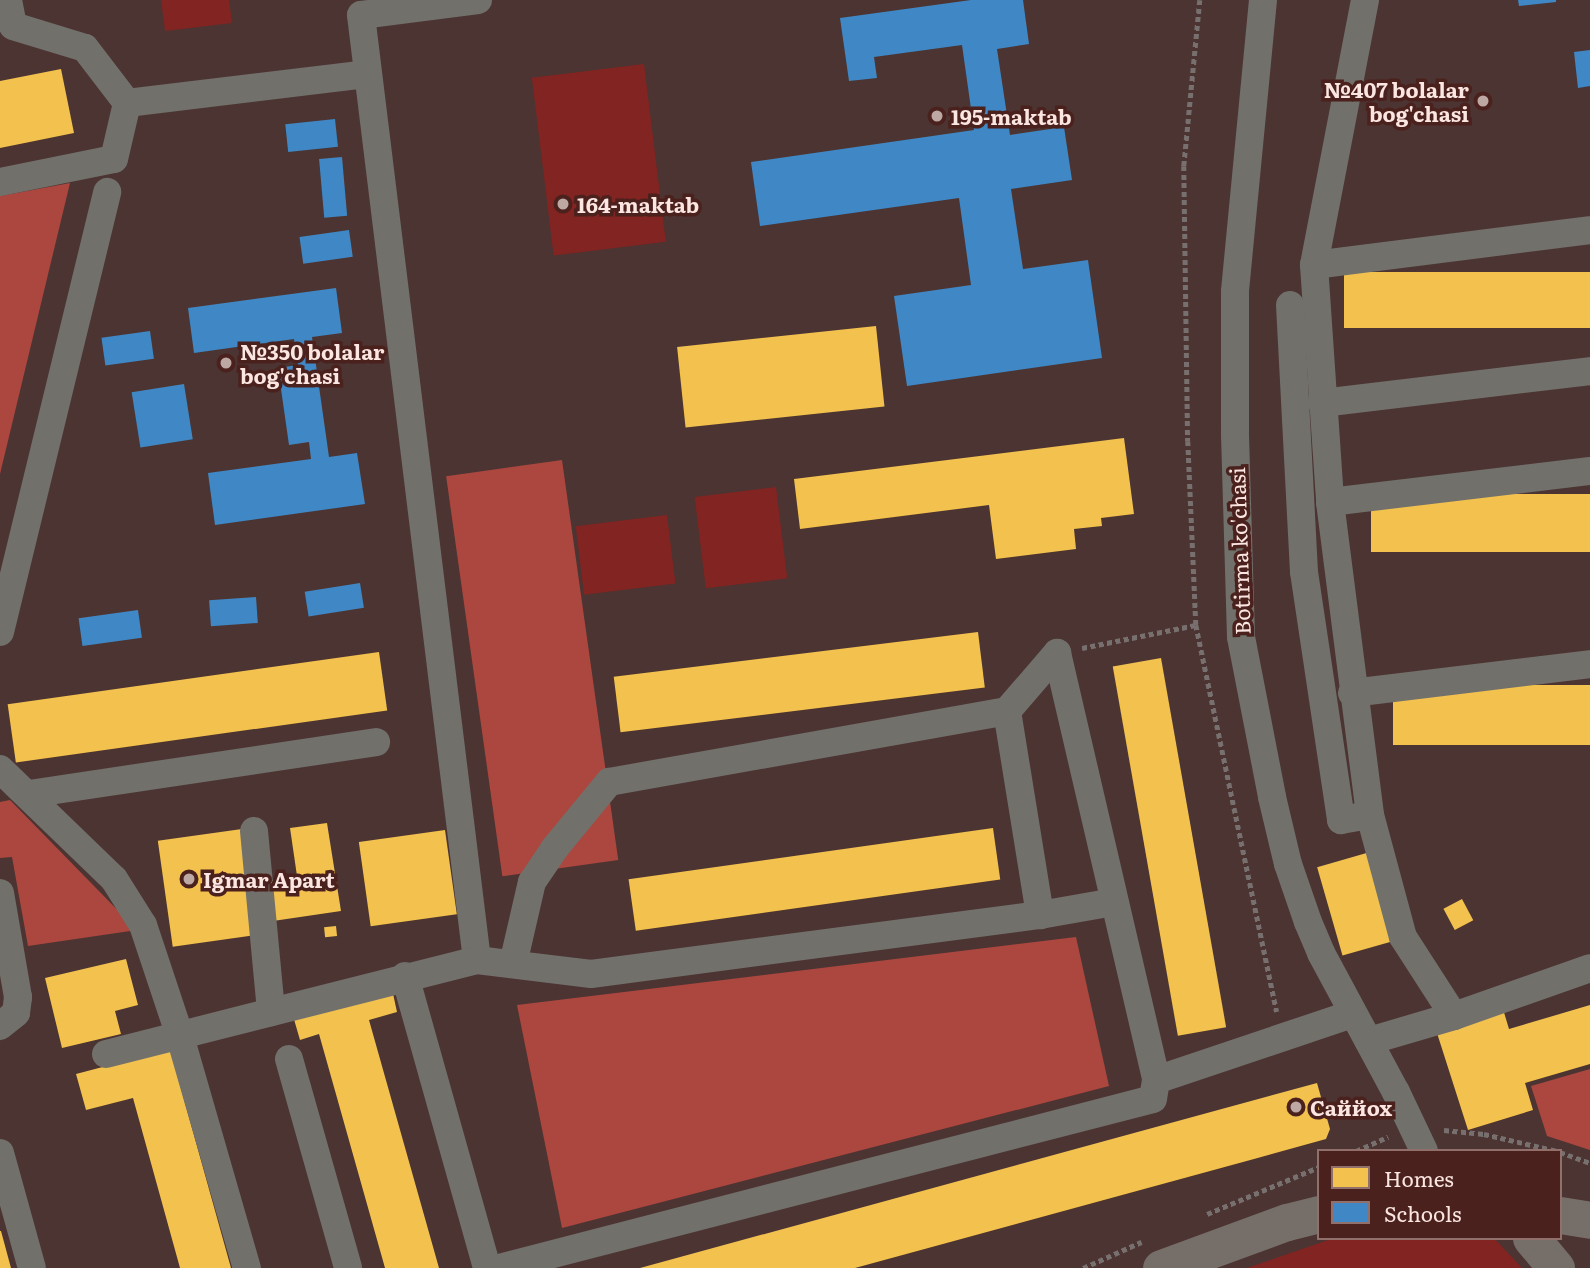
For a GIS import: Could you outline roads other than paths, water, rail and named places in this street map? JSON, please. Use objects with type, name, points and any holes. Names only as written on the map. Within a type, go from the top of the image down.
[{"type":"main road","points":[[1161,1268],[1287,1222],[1317,1214]]},
{"type":"main road","points":[[1562,1215],[1590,1220]]},
{"type":"main road","points":[[1533,1240],[1556,1268]]},
{"type":"street","points":[[477,960],[366,74],[361,15],[478,0]]},
{"type":"street","name":"Botirma ko'chasi","points":[[1264,0],[1235,292],[1239,615],[1261,745],[1288,864],[1317,946],[1418,1139]]},
{"type":"street","points":[[1365,0],[1314,265],[1330,502],[1352,693],[1370,815],[1404,937],[1454,1016]]},
{"type":"street","points":[[7,18],[85,48],[127,103]]},
{"type":"street","points":[[127,103],[366,74]]},
{"type":"street","points":[[0,182],[114,159],[127,103]]},
{"type":"street","points":[[0,632],[107,192]]},
{"type":"street","points":[[1314,265],[1590,230]]},
{"type":"street","points":[[1290,305],[1304,572],[1341,820],[1370,815]]},
{"type":"street","points":[[1322,403],[1590,372]]},
{"type":"street","points":[[1330,502],[1590,471]]},
{"type":"street","points":[[499,1268],[1153,1099],[1156,1080],[1057,653],[1007,711],[609,782],[554,849],[532,882],[513,964]]},
{"type":"street","points":[[1352,693],[1590,664]]},
{"type":"street","points":[[1007,711],[1041,915]]},
{"type":"street","points":[[29,794],[376,742]]},
{"type":"street","points":[[0,769],[29,794],[114,879],[143,925],[179,1033],[247,1268]]},
{"type":"street","points":[[254,831],[271,1012]]},
{"type":"street","points":[[0,894],[4,943],[17,1005],[16,1013],[0,1026]]},
{"type":"street","points":[[106,1054],[179,1033],[477,960],[591,974],[1041,915],[1114,902]]},
{"type":"street","points":[[1369,1041],[1454,1016],[1590,968]]},
{"type":"street","points":[[405,976],[486,1268]]},
{"type":"street","points":[[1156,1080],[1352,1014]]},
{"type":"street","points":[[289,1059],[348,1268]]},
{"type":"street","points":[[0,1153],[32,1268]]},
{"type":"place","name":"№407 bolalar bog'chasi","points":[[1483,101]]},
{"type":"place","name":"195-maktab","points":[[937,116]]},
{"type":"place","name":"164-maktab","points":[[563,204]]},
{"type":"place","name":"№350 bolalar bog'chasi","points":[[226,363]]},
{"type":"place","name":"Igmar Apart","points":[[189,879]]},
{"type":"place","name":"Саййох","points":[[1296,1107]]}]
